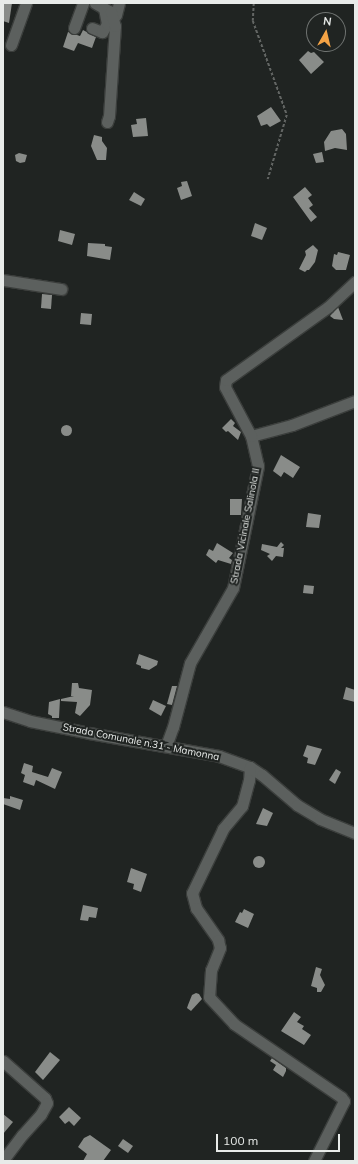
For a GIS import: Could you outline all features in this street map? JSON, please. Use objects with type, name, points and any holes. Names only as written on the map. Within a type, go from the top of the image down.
[{"type":"street","points":[[11,46],[26,3]]},
{"type":"street","points":[[74,28],[83,3]]},
{"type":"street","points":[[106,9],[119,3]]},
{"type":"street","points":[[92,28],[102,32],[106,24],[106,9]]},
{"type":"street","points":[[106,9],[115,26],[109,116],[107,122]]},
{"type":"street","points":[[3,280],[61,289]]},
{"type":"street","name":"Strada Vicinale Salinola II","points":[[166,746],[173,727],[190,663],[233,588],[258,466],[251,436],[225,387],[226,380],[328,307],[355,283]]},
{"type":"street","points":[[251,436],[292,425],[355,401]]},
{"type":"street","name":"Strada Comunale n.31 - Mamonna","points":[[3,712],[30,721],[219,756],[250,768],[262,775],[297,805],[320,819],[355,833]]},
{"type":"street","points":[[250,768],[249,780],[242,806],[223,829],[192,893],[196,908],[218,940],[220,948],[211,970],[209,997],[234,1024],[341,1097],[344,1101],[314,1161]]},
{"type":"street","points":[[3,1061],[45,1098],[47,1103],[41,1114],[22,1135],[3,1160]]},
{"type":"path","points":[[254,3],[253,21],[287,114],[268,179]]},
{"type":"building","points":[[3,3],[12,3],[9,23],[3,21]]},
{"type":"building","points":[[83,30],[96,37],[92,48],[78,43],[74,51],[63,47],[68,32],[80,36]]},
{"type":"building","points":[[307,52],[314,52],[324,62],[311,74],[299,60]]},
{"type":"building","points":[[271,107],[281,121],[270,127],[267,124],[261,126],[257,116]]},
{"type":"building","points":[[146,118],[148,136],[133,137],[131,125],[137,124],[136,119]]},
{"type":"building","points":[[342,129],[346,134],[347,150],[335,148],[325,151],[324,142],[331,131]]},
{"type":"building","points":[[94,135],[102,137],[102,141],[107,148],[106,160],[97,160],[91,146]]},
{"type":"building","points":[[322,152],[324,162],[316,163],[313,154]]},
{"type":"building","points":[[19,153],[27,155],[25,162],[20,163],[16,161],[15,155]]},
{"type":"building","points":[[187,181],[192,196],[181,200],[177,188],[182,186],[181,182]]},
{"type":"building","points":[[305,187],[312,195],[308,198],[313,205],[309,208],[317,217],[311,222],[293,197]]},
{"type":"building","points":[[134,192],[145,199],[141,206],[129,200]]},
{"type":"building","points":[[255,223],[267,228],[262,240],[251,236]]},
{"type":"building","points":[[60,230],[75,234],[72,245],[58,241]]},
{"type":"building","points":[[88,243],[105,244],[105,246],[112,247],[110,260],[87,256]]},
{"type":"building","points":[[313,245],[318,250],[315,262],[309,270],[305,272],[299,269],[306,255],[305,251]]},
{"type":"building","points":[[338,252],[350,255],[346,270],[336,270],[332,266],[334,254],[337,255]]},
{"type":"building","points":[[42,294],[52,295],[51,309],[41,308]]},
{"type":"building","points":[[338,307],[343,320],[334,319],[330,316]]},
{"type":"building","points":[[81,313],[92,314],[91,325],[80,324]]},
{"type":"building","points":[[231,419],[235,423],[233,426],[241,432],[238,440],[222,428]]},
{"type":"building","points":[[66,424],[70,426],[72,430],[70,434],[66,436],[62,434],[60,430],[62,426]]},
{"type":"building","points":[[281,455],[300,467],[293,478],[284,472],[281,477],[273,471]]},
{"type":"building","points":[[230,499],[242,499],[241,515],[230,515]]},
{"type":"building","points":[[308,513],[321,515],[319,528],[306,527]]},
{"type":"building","points":[[281,542],[284,545],[281,548],[284,548],[283,557],[276,556],[272,561],[267,556],[270,554],[261,550],[262,544],[277,547]]},
{"type":"building","points":[[217,543],[233,553],[229,558],[232,560],[231,564],[218,560],[216,563],[206,555],[209,549],[213,551]]},
{"type":"building","points":[[304,585],[314,586],[313,594],[303,593]]},
{"type":"building","points":[[139,654],[158,661],[157,665],[149,670],[141,668],[141,666],[136,664]]},
{"type":"building","points":[[72,683],[78,683],[79,688],[92,690],[90,705],[80,716],[75,713],[77,702],[61,701],[61,699],[74,696],[71,696]]},
{"type":"building","points":[[172,686],[177,686],[172,705],[167,704]]},
{"type":"building","points":[[346,687],[355,690],[355,702],[343,699]]},
{"type":"building","points":[[60,699],[59,718],[52,718],[52,716],[48,714],[49,702]]},
{"type":"building","points":[[153,700],[166,706],[161,716],[149,709]]},
{"type":"building","points":[[307,745],[322,749],[315,765],[307,763],[308,758],[303,756]]},
{"type":"building","points":[[24,763],[33,766],[32,772],[48,777],[52,768],[62,772],[55,789],[36,780],[34,786],[23,782],[25,775],[21,773]]},
{"type":"building","points":[[336,769],[341,772],[335,784],[329,780]]},
{"type":"building","points":[[10,796],[23,800],[20,810],[3,804],[3,798],[10,799]]},
{"type":"building","points":[[263,808],[273,813],[267,826],[256,824]]},
{"type":"building","points":[[259,856],[263,858],[265,862],[263,866],[259,868],[255,866],[253,862],[255,858]]},
{"type":"building","points":[[131,868],[147,874],[141,892],[133,889],[134,884],[127,882]]},
{"type":"building","points":[[83,905],[98,908],[96,918],[89,917],[88,921],[80,920]]},
{"type":"building","points":[[244,909],[254,914],[248,928],[235,922],[240,912],[242,913]]},
{"type":"building","points":[[316,967],[322,969],[320,975],[325,985],[321,992],[317,992],[317,988],[311,986]]},
{"type":"building","points":[[196,993],[199,994],[202,999],[191,1011],[187,1008],[192,995]]},
{"type":"building","points":[[294,1012],[301,1017],[297,1022],[304,1026],[302,1029],[311,1035],[304,1045],[281,1031]]},
{"type":"building","points":[[50,1052],[60,1060],[43,1080],[35,1072]]},
{"type":"building","points":[[272,1058],[286,1068],[283,1077],[273,1070],[276,1065],[270,1061]]},
{"type":"building","points":[[69,1107],[81,1118],[74,1126],[69,1121],[65,1124],[59,1117]]},
{"type":"building","points":[[3,1114],[13,1122],[3,1134]]},
{"type":"building","points":[[90,1135],[111,1150],[103,1161],[83,1161],[87,1154],[78,1147],[84,1138]]},
{"type":"building","points":[[123,1139],[133,1146],[128,1153],[118,1146]]}]
